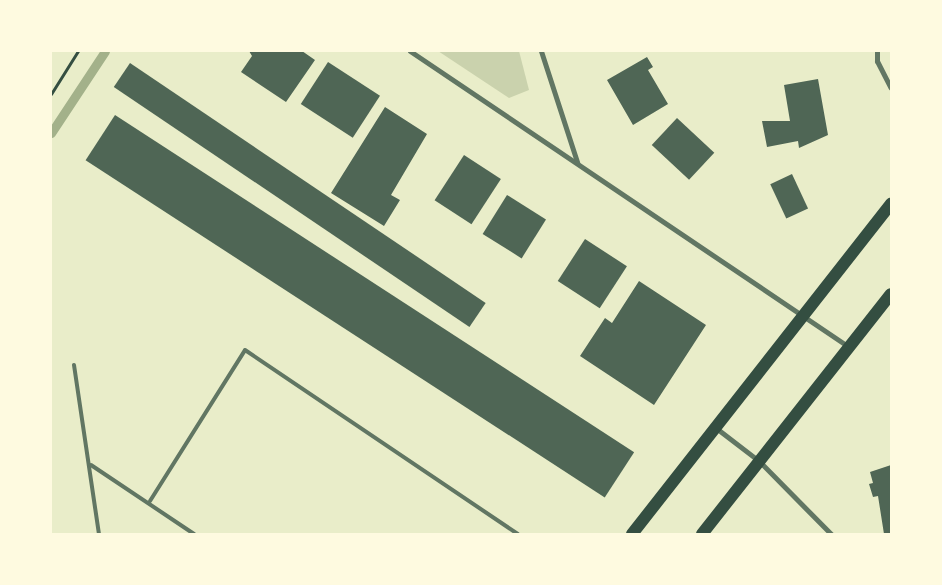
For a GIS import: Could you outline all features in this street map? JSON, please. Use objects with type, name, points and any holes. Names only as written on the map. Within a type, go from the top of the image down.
[{"type":"main road","points":[[632,534],[891,204]]},
{"type":"main road","points":[[702,534],[891,294]]},
{"type":"street","points":[[410,51],[804,314],[849,347]]},
{"type":"street","points":[[541,51],[577,162]]},
{"type":"street","points":[[877,51],[876,60],[891,88]]},
{"type":"street","points":[[716,428],[759,462],[831,534]]},
{"type":"lane","points":[[150,501],[246,350],[518,534]]},
{"type":"lane","points":[[74,366],[91,465],[100,534]]},
{"type":"lane","points":[[91,465],[150,501],[194,534]]},
{"type":"path","points":[[51,94],[78,51]]},
{"type":"green space","points":[[438,51],[519,51],[529,90],[509,98]]},
{"type":"building","points":[[249,51],[302,51],[315,60],[286,102],[241,72],[252,56]]},
{"type":"building","points":[[647,57],[653,67],[648,70],[668,104],[633,125],[607,80]]},
{"type":"building","points":[[328,62],[380,96],[353,138],[301,104]]},
{"type":"building","points":[[130,63],[486,303],[469,327],[114,87]]},
{"type":"building","points":[[818,79],[828,135],[799,148],[798,141],[767,147],[762,121],[790,121],[784,85]]},
{"type":"building","points":[[385,107],[427,134],[391,195],[400,200],[384,226],[331,193]]},
{"type":"building","points":[[115,115],[634,452],[605,497],[86,160]]},
{"type":"building","points":[[677,118],[714,153],[689,180],[652,145]]},
{"type":"building","points":[[464,155],[501,179],[471,224],[435,200]]},
{"type":"building","points":[[792,174],[808,208],[786,219],[770,184]]},
{"type":"building","points":[[507,195],[546,219],[522,258],[483,234]]},
{"type":"building","points":[[585,239],[627,266],[600,308],[558,281]]},
{"type":"building","points":[[639,281],[706,325],[654,405],[580,356],[605,318],[612,323]]},
{"type":"building","points":[[891,465],[891,533],[884,534],[878,496],[873,497],[869,484],[873,483],[870,472]]},
{"type":"waterway","points":[[51,133],[105,51]]}]
